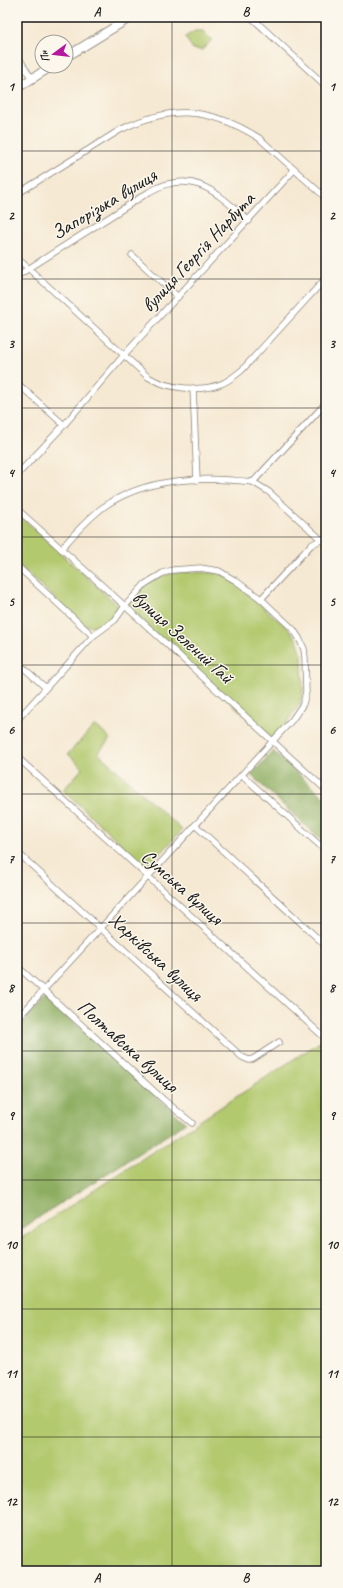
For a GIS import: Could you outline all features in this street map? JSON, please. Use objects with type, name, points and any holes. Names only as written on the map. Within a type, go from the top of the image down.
[{"type":"main road","points":[[74,52],[130,17]]},
{"type":"main road","points":[[17,88],[40,74]]},
{"type":"street","points":[[251,17],[326,86]]},
{"type":"street","points":[[17,55],[32,79]]},
{"type":"street","points":[[17,194],[120,130],[148,118],[173,113],[208,115],[233,123],[259,138],[326,198]]},
{"type":"street","name":"вулиця Георгія Нарбута","points":[[17,475],[295,169]]},
{"type":"street","name":"Запорізька вулиця","points":[[17,276],[149,192],[168,183],[189,182],[202,185],[222,198],[248,221]]},
{"type":"street","points":[[132,255],[178,298]]},
{"type":"street","points":[[17,258],[144,374],[157,382],[169,386],[193,388],[221,384],[242,370],[326,278]]},
{"type":"street","points":[[17,383],[64,425]]},
{"type":"street","points":[[193,388],[197,480]]},
{"type":"street","points":[[253,482],[326,403]]},
{"type":"street","points":[[61,549],[90,518],[118,499],[145,486],[197,480],[236,480],[253,482],[269,492],[324,538],[326,544]]},
{"type":"street","name":"вулиця Зелений Гай","points":[[17,509],[274,741],[326,790]]},
{"type":"street","points":[[261,599],[311,545],[324,538]]},
{"type":"street","points":[[17,566],[93,636]]},
{"type":"street","points":[[17,720],[93,636],[111,624],[145,584],[163,573],[173,570],[200,568],[227,574],[261,599],[293,629],[304,649],[306,682],[303,704],[292,720],[17,1019]]},
{"type":"street","points":[[17,662],[46,688]]},
{"type":"street","name":"Сумська вулиця","points":[[17,757],[326,1040]]},
{"type":"street","points":[[242,775],[326,852]]},
{"type":"street","points":[[195,825],[326,946]]},
{"type":"street","name":"Харківська вулиця","points":[[17,852],[242,1057],[249,1060],[253,1059],[280,1042]]},
{"type":"street","name":"Полтавська вулиця","points":[[17,966],[166,1102],[192,1123]]},
{"type":"green space","points":[[195,31],[203,31],[212,40],[202,50],[193,49],[185,37]]},
{"type":"green space","points":[[17,513],[118,606],[119,610],[108,622],[96,626],[84,625],[17,564]]},
{"type":"green space","points":[[182,572],[217,573],[227,576],[290,630],[297,640],[302,654],[303,693],[298,707],[273,741],[125,606],[145,584],[163,575]]},
{"type":"green space","points":[[95,725],[110,739],[98,753],[182,830],[147,868],[63,790],[83,768],[68,754]]},
{"type":"green space","points":[[273,751],[326,799],[326,845],[251,775]]},
{"type":"green space","points":[[46,997],[186,1123],[17,1231],[17,1028]]},
{"type":"green space","points":[[326,1038],[326,1571],[17,1571],[17,1241]]}]
